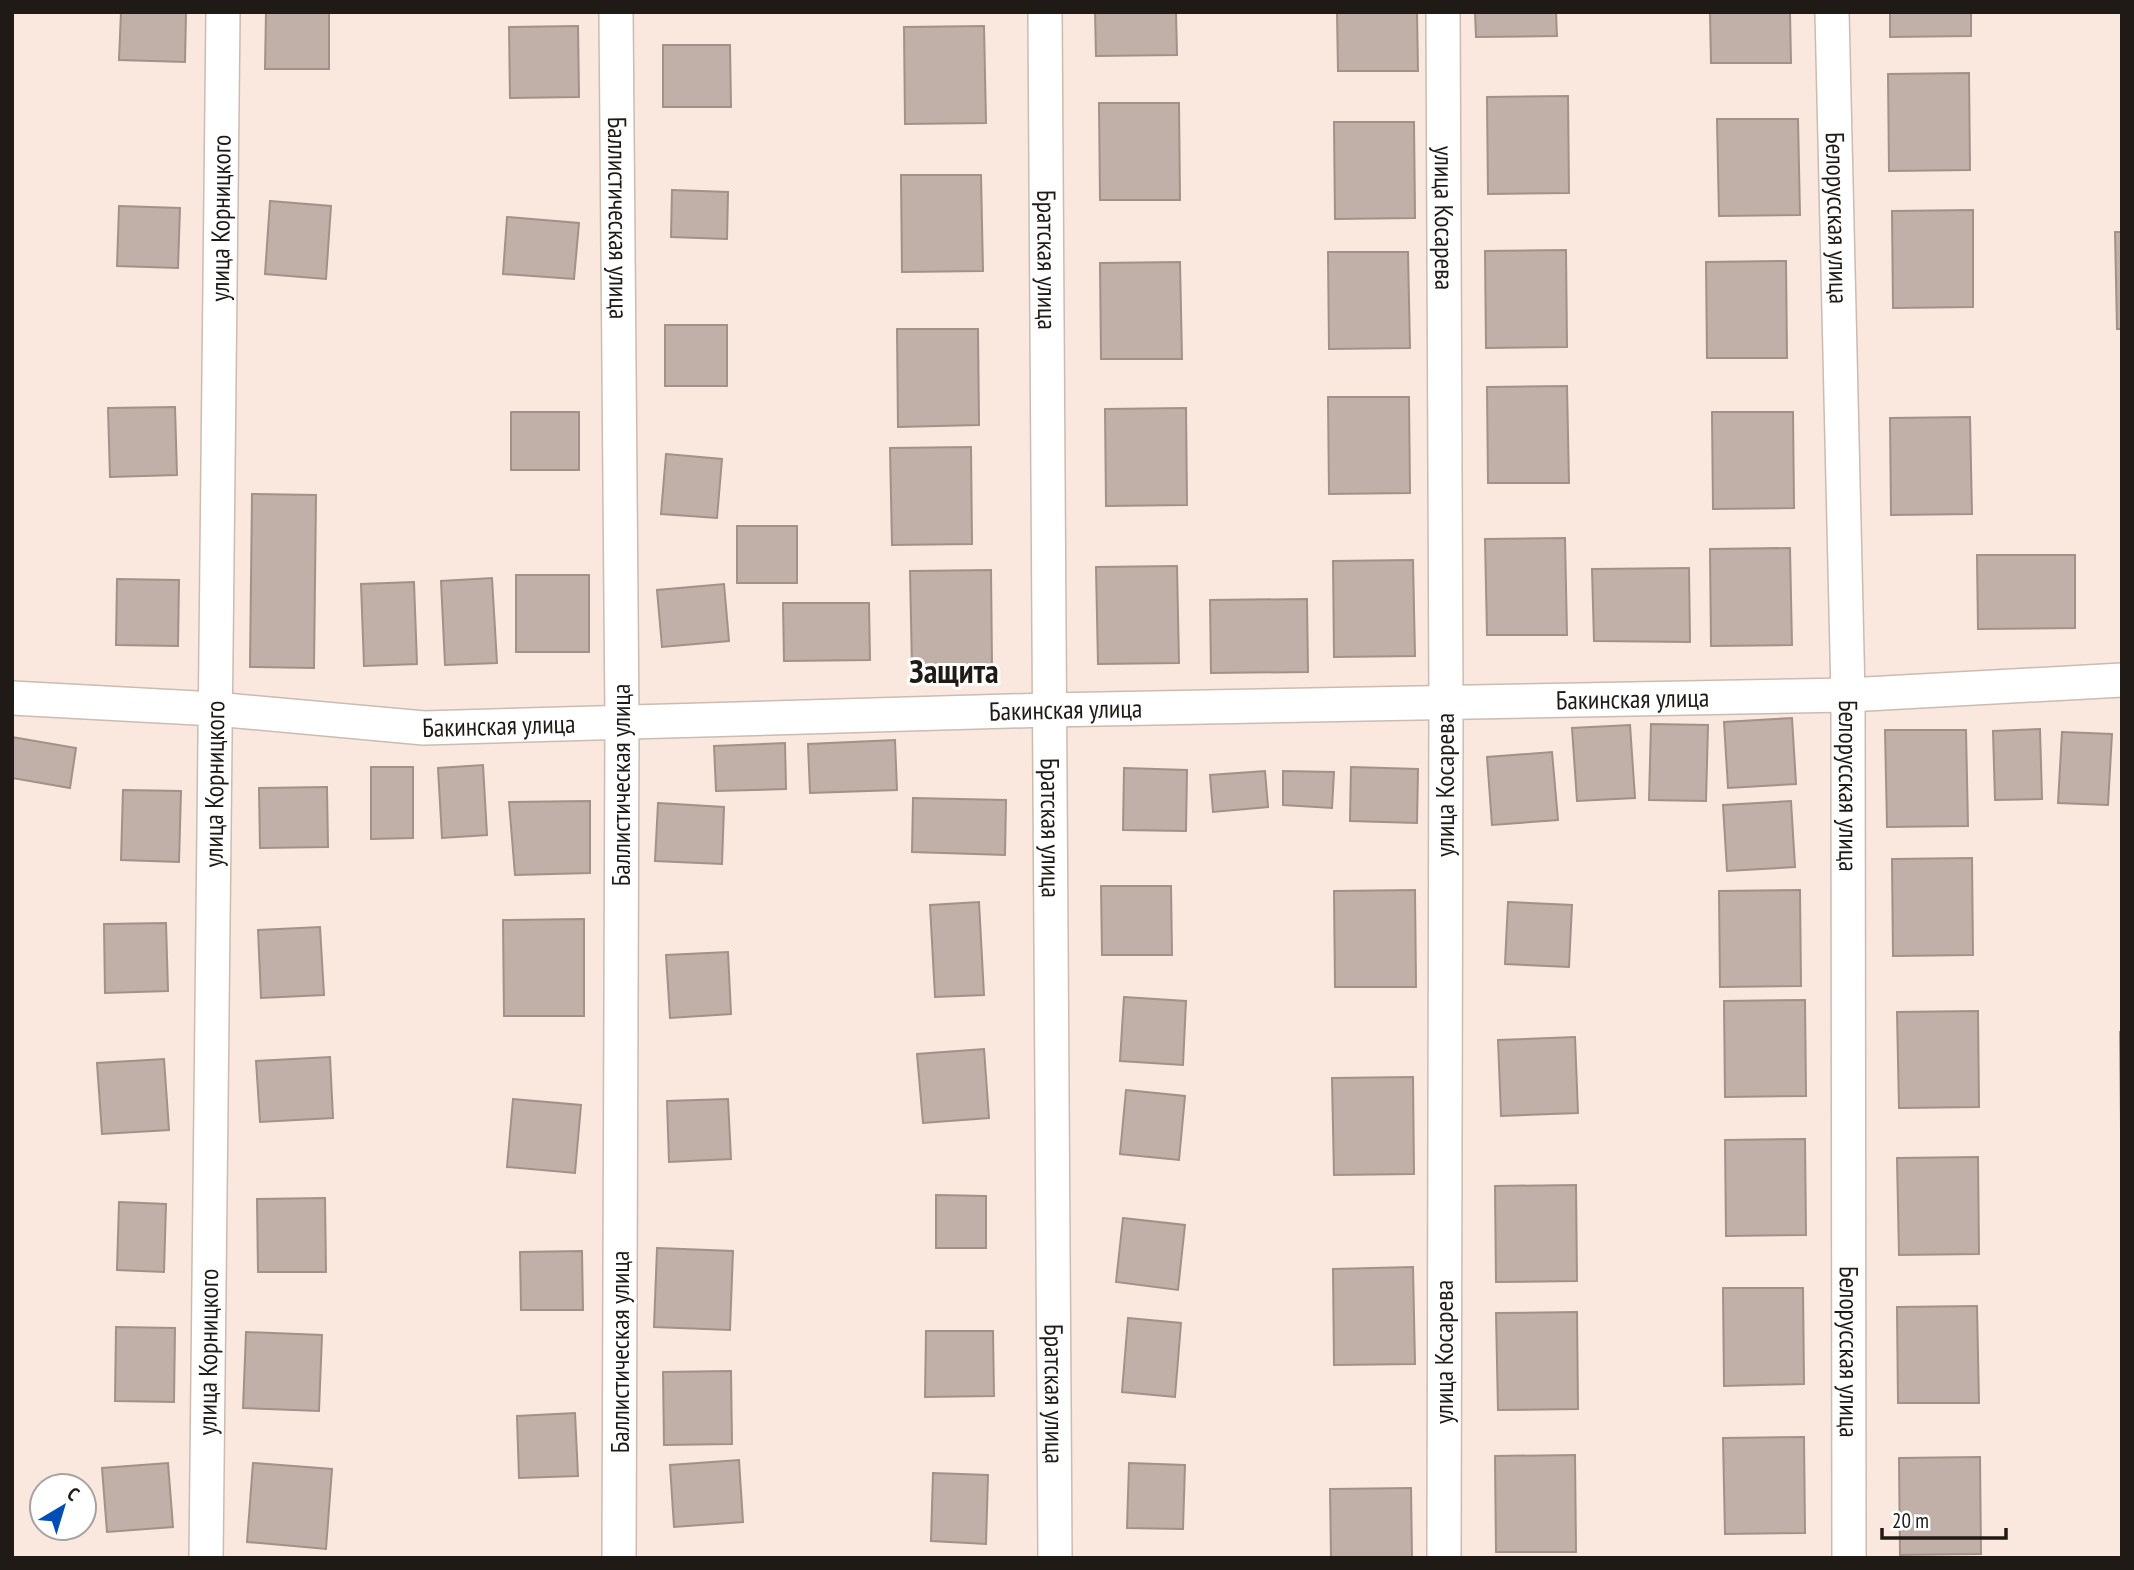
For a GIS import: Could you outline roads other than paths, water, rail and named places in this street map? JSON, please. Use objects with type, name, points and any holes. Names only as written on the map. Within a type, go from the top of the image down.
[{"type":"street","name":"улица Корницкого","points":[[206,1558],[223,12]]},
{"type":"street","name":"Баллистическая улица","points":[[616,12],[622,722],[620,1558]]},
{"type":"street","name":"Братская улица","points":[[1045,12],[1055,1558]]},
{"type":"street","name":"улица Косарева","points":[[1443,12],[1446,702],[1444,1558]]},
{"type":"street","name":"Белорусская улица","points":[[1832,12],[1848,695],[1849,1558]]},
{"type":"street","name":"Бакинская улица","points":[[12,698],[215,709],[424,728],[1048,710],[1848,695],[2122,680]]},
{"type":"district","name":"Защита","points":[[954,671]]}]
